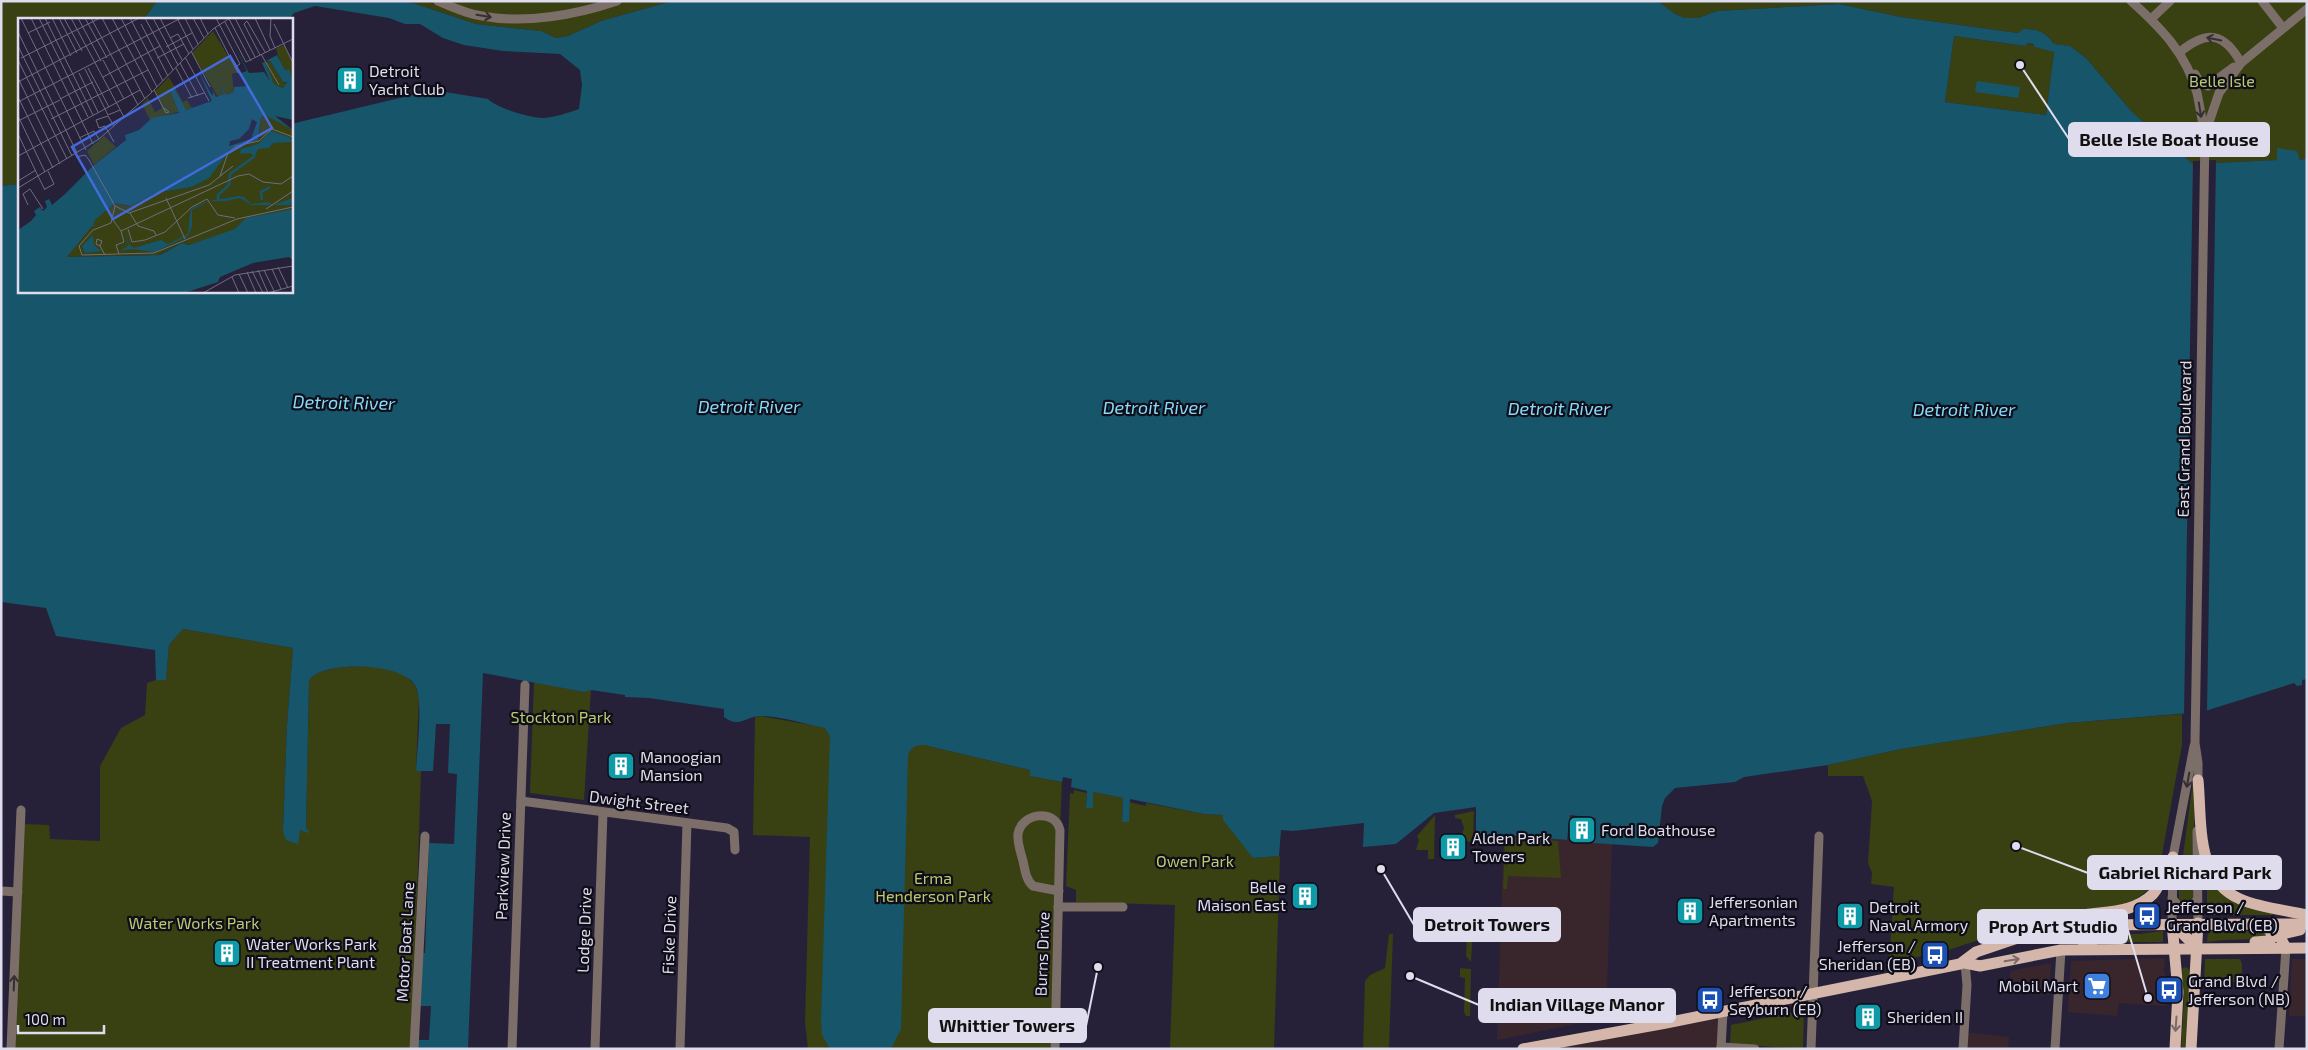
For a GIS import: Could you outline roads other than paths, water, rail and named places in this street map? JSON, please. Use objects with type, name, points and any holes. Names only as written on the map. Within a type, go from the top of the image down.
[{"type":"main road","points":[[2198,780],[2204,855],[2209,869],[2218,883],[2228,893],[2241,900],[2307,915]]},
{"type":"main road","points":[[1965,963],[1976,952],[2048,928],[2069,917],[2121,910],[2141,903],[2157,889],[2167,864],[2173,857]]},
{"type":"main road","points":[[2095,949],[2083,942],[2083,936],[2087,932],[2142,930],[2153,923]]},
{"type":"main road","points":[[2172,923],[2197,948]]},
{"type":"main road","name":"East Grand Boulevard","points":[[2172,923],[2178,992],[2175,1049]]},
{"type":"main road","name":"East Grand Boulevard","points":[[2190,1048],[2198,923]]},
{"type":"main road","points":[[2215,948],[2229,942],[2264,942],[2270,940],[2272,932],[2256,923]]},
{"type":"main road","points":[[2048,928],[2080,924],[2307,924]]},
{"type":"main road","points":[[2286,948],[2281,938],[2284,932],[2307,930]]},
{"type":"main road","points":[[1523,1049],[1548,1047],[1965,963],[1980,966],[2061,950],[2307,948]]},
{"type":"main road","points":[[2176,976],[2179,966],[2185,963],[2193,967],[2195,978]]},
{"type":"street","points":[[438,1],[482,16],[506,18],[567,14],[617,1]]},
{"type":"street","points":[[2131,1],[2168,36],[2187,58],[2198,81],[2206,86],[2215,83],[2230,69],[2241,64]]},
{"type":"street","points":[[2151,19],[2170,1]]},
{"type":"street","points":[[2262,1],[2283,28]]},
{"type":"street","points":[[2205,137],[2219,93],[2241,64],[2307,9]]},
{"type":"street","points":[[2180,52],[2198,39],[2211,37],[2228,44],[2241,64]]},
{"type":"street","points":[[2180,52],[2197,94],[2205,137]]},
{"type":"street","name":"East Grand Boulevard","points":[[2198,923],[2198,780],[2195,743],[2205,137]]},
{"type":"street","name":"Parkview Drive","points":[[512,1049],[525,685]]},
{"type":"street","name":"East Grand Boulevard","points":[[2172,923],[2173,857],[2195,743]]},
{"type":"street","name":"Dwight Street","points":[[521,801],[731,829],[735,836],[735,850]]},
{"type":"street","points":[[11,1049],[21,810]]},
{"type":"street","name":"Lodge Drive","points":[[596,1049],[603,812]]},
{"type":"street","name":"Burns Drive","points":[[1054,1049],[1059,891],[1060,827],[1056,821],[1046,816],[1031,818],[1023,825],[1018,835],[1026,875],[1033,886],[1059,891]]},
{"type":"street","name":"Fiske Drive","points":[[680,1049],[687,823]]},
{"type":"street","name":"Motor Boat Lane","points":[[414,1049],[424,836]]},
{"type":"street","points":[[1811,1049],[1819,836]]},
{"type":"street","points":[[1,891],[18,892]]},
{"type":"street","points":[[2172,898],[2178,906],[2186,909],[2197,900]]},
{"type":"street","points":[[1058,907],[1123,907]]},
{"type":"street","points":[[2279,1049],[2286,948]]},
{"type":"street","points":[[2055,1049],[2061,950]]},
{"type":"street","points":[[1963,1049],[1967,985],[1965,963]]},
{"type":"street","points":[[1723,1011],[1721,1048],[1755,1049]]},
{"type":"water","name":"Detroit River","points":[[157,1],[407,1],[476,24],[541,31],[556,38],[568,36],[601,21],[672,1],[1658,1],[1675,14],[1685,18],[1698,18],[1717,11],[1839,4],[1901,17],[2018,33],[2023,29],[2037,31],[2045,34],[2054,44],[2070,46],[2086,58],[2132,112],[2193,164],[2277,160],[2277,148],[2297,151],[2300,160],[2307,158],[2307,679],[2302,680],[2302,685],[2297,686],[2294,683],[2202,712],[2067,723],[1901,749],[1828,765],[1744,777],[1735,782],[1675,788],[1665,798],[1662,806],[1658,843],[1653,847],[1593,843],[1596,818],[1570,815],[1567,840],[1504,835],[1504,838],[1476,837],[1476,807],[1434,813],[1396,844],[1363,847],[1364,823],[1293,831],[1281,830],[1279,856],[1253,858],[1223,820],[1223,815],[1204,814],[1130,799],[1129,822],[1122,822],[1123,798],[1093,792],[1093,808],[1086,808],[1087,791],[1071,787],[1072,779],[1063,777],[1062,782],[1030,776],[1030,770],[919,745],[912,748],[908,755],[901,1029],[891,1049],[830,1049],[822,1035],[821,1020],[830,736],[825,728],[766,716],[734,722],[724,717],[724,709],[649,698],[625,697],[625,695],[591,690],[584,692],[483,673],[468,1049],[417,1049],[417,1040],[429,1040],[431,1006],[418,1006],[420,953],[425,953],[429,843],[454,844],[457,774],[448,773],[450,724],[436,724],[433,771],[416,771],[419,704],[416,687],[409,679],[380,669],[345,667],[316,674],[309,681],[306,828],[309,831],[308,833],[300,830],[298,844],[286,840],[283,831],[287,725],[293,648],[183,629],[169,645],[166,680],[156,680],[155,650],[56,636],[46,608],[1,602],[1,186],[18,184],[18,292],[292,292],[292,124],[433,90],[488,99],[505,109],[538,118],[553,117],[579,109],[582,85],[580,70],[560,54],[503,51],[464,45],[443,38],[420,24],[405,24],[389,18],[315,6],[294,13],[290,18],[145,18]],"holes":[[[1954,36],[2025,46],[2027,43],[2054,52],[2046,115],[1945,102]]]},
{"type":"water","points":[[1977,81],[2020,87],[2018,98],[1975,92]]},
{"type":"place","name":"Belle Isle Boat House","points":[[2020,65]]},
{"type":"place","name":"Detroit Yacht Club","points":[[350,80]]},
{"type":"place","name":"Manoogian Mansion","points":[[621,766]]},
{"type":"place","name":"Ford Boathouse","points":[[1582,830]]},
{"type":"place","name":"Gabriel Richard Park","points":[[2016,846]]},
{"type":"place","name":"Alden Park Towers","points":[[1453,847]]},
{"type":"place","name":"Detroit Towers","points":[[1381,869]]},
{"type":"place","name":"Belle Maison East","points":[[1305,896]]},
{"type":"place","name":"Jeffersonian Apartments","points":[[1690,911]]},
{"type":"place","name":"Detroit Naval Armory","points":[[1850,916]]},
{"type":"place","name":"Jefferson / Grand Blvd (EB)","points":[[2147,916]]},
{"type":"place","name":"Water Works Park II Treatment Plant","points":[[227,953]]},
{"type":"place","name":"Jefferson / Sheridan (EB)","points":[[1935,955]]},
{"type":"place","name":"Whittier Towers","points":[[1098,967]]},
{"type":"place","name":"Indian Village Manor","points":[[1410,976]]},
{"type":"place","name":"Mobil Mart","points":[[2097,986]]},
{"type":"place","name":"Grand Blvd / Jefferson (NB)","points":[[2169,990]]},
{"type":"place","name":"Prop Art Studio","points":[[2148,998]]},
{"type":"place","name":"Jefferson / Seyburn (EB)","points":[[1710,1000]]},
{"type":"place","name":"Sheriden II","points":[[1868,1017]]},
{"type":"park label","name":"Belle Isle","points":[[2222,81]]},
{"type":"park label","name":"Stockton Park","points":[[561,717]]},
{"type":"park label","name":"Owen Park","points":[[1195,861]]},
{"type":"park label","name":"Erma Henderson Park","points":[[933,887]]},
{"type":"park label","name":"Water Works Park","points":[[194,923]]}]
